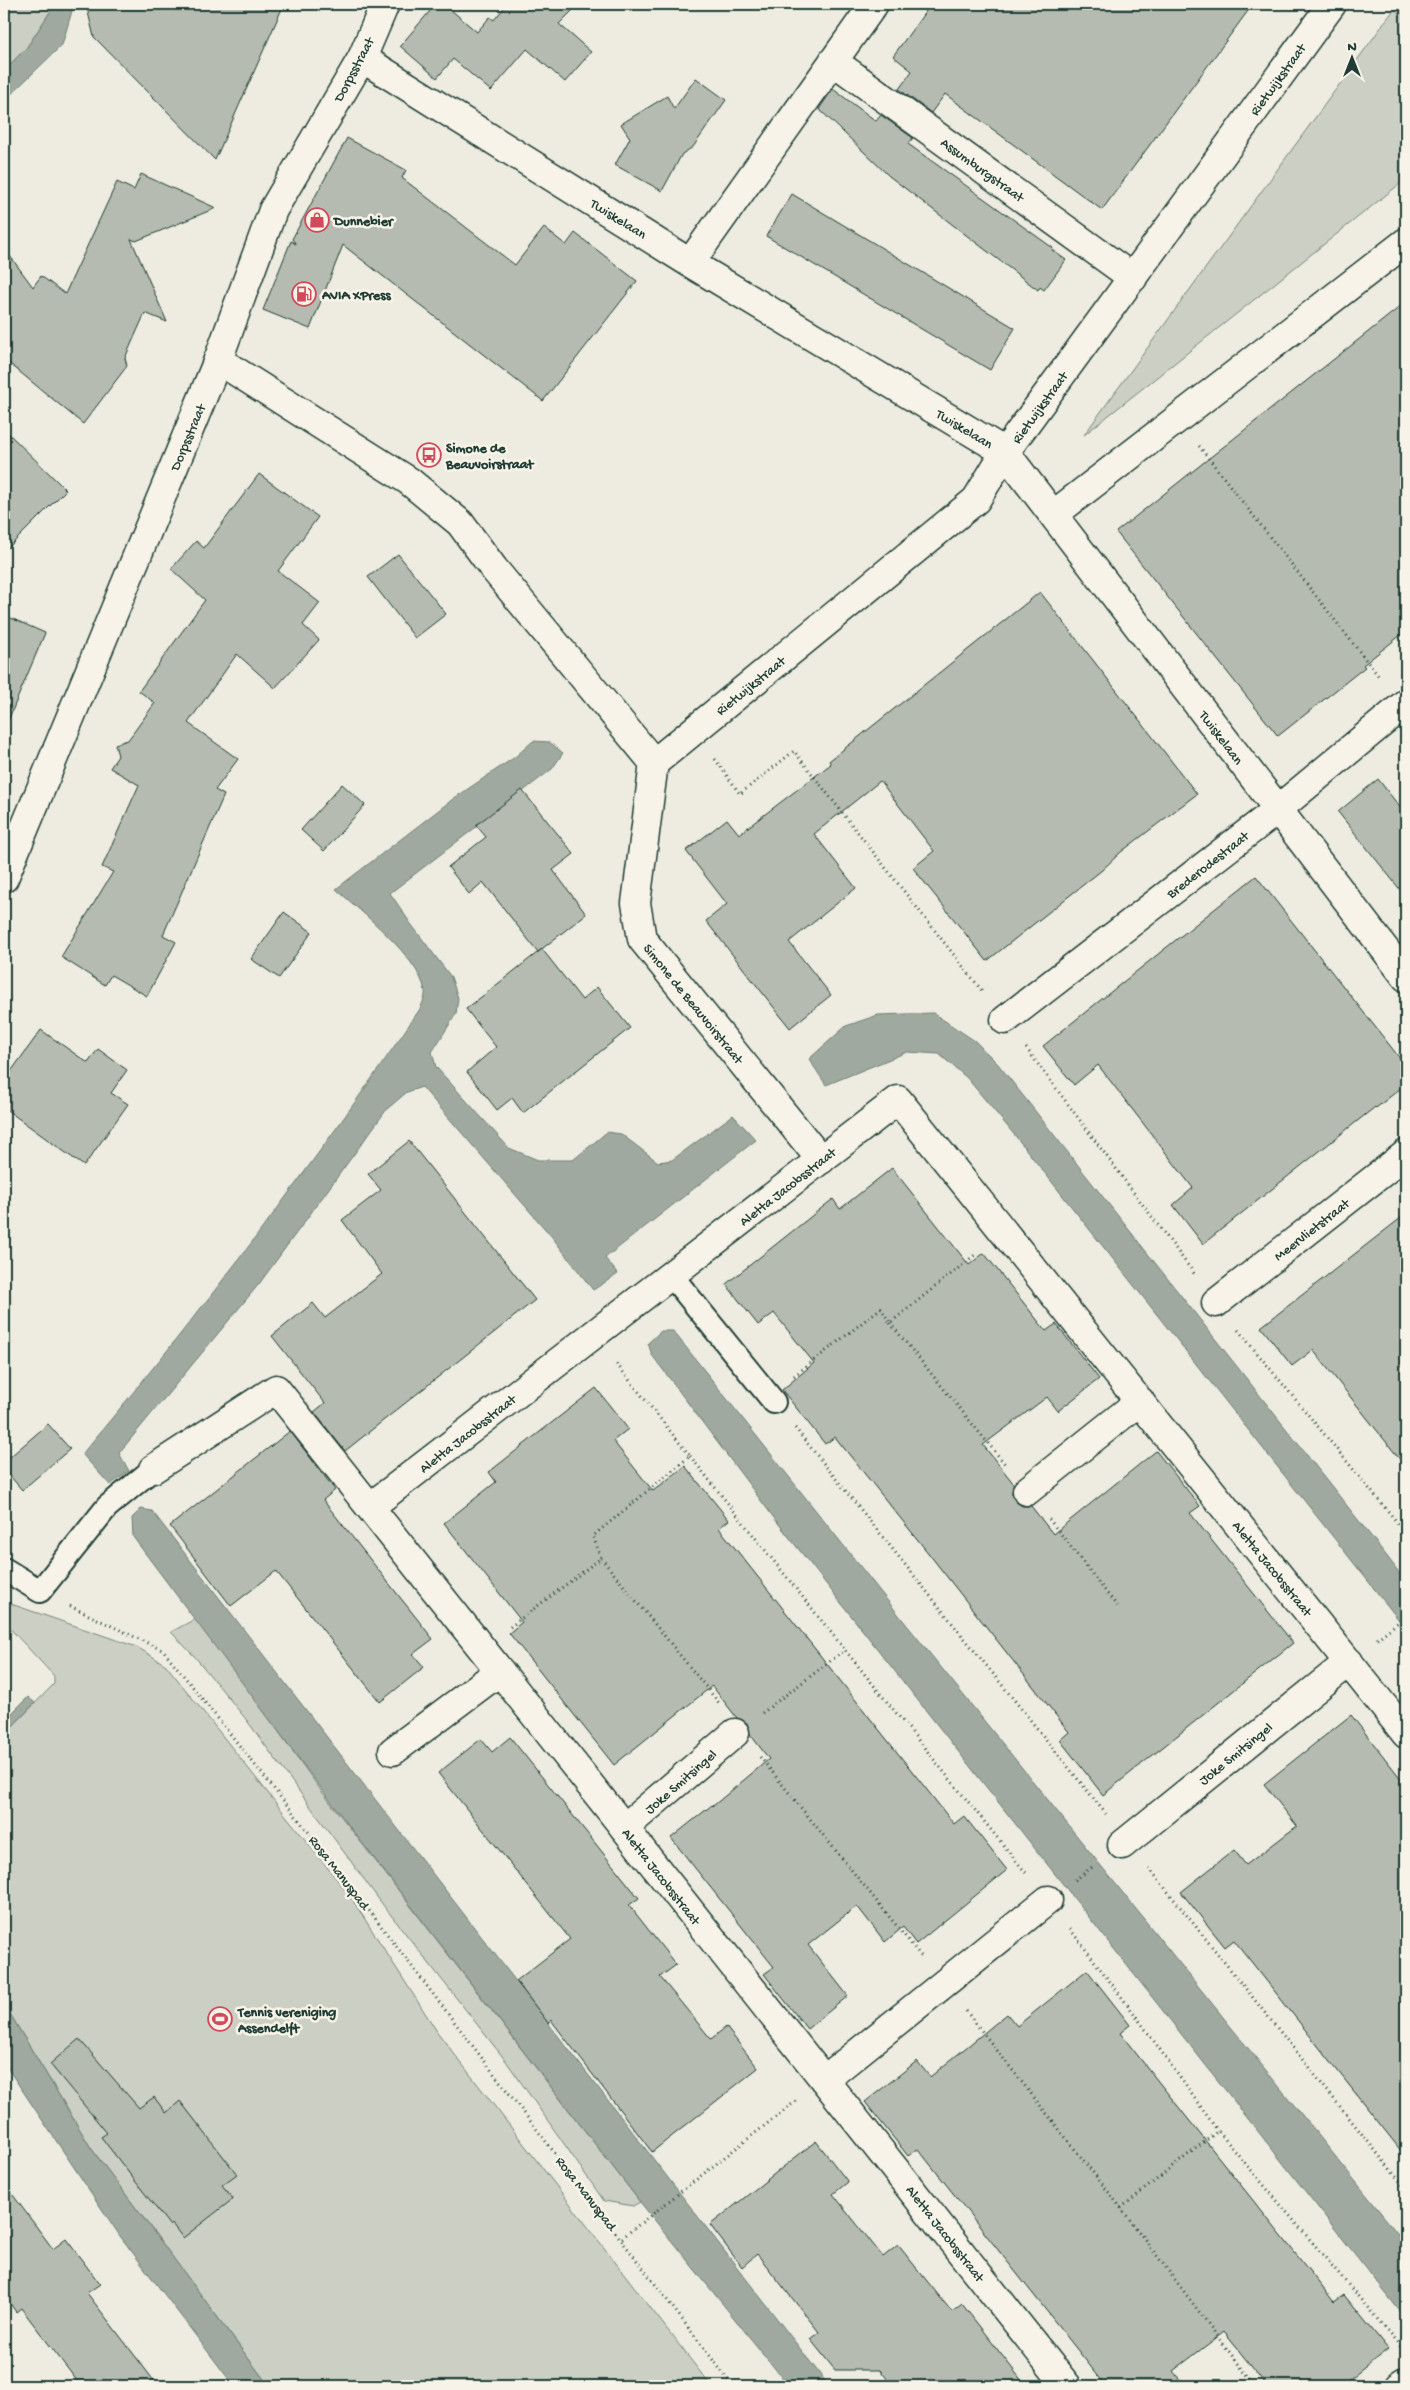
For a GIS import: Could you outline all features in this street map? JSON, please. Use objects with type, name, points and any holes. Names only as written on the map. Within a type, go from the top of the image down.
[{"type":"street","name":"Dorpsstraat","points":[[4,878],[218,360],[273,210],[362,58],[385,4]]},
{"type":"street","points":[[690,263],[874,4]]},
{"type":"street","name":"Rietwijkstraat","points":[[654,763],[976,500],[1005,452],[1332,4]]},
{"type":"street","name":"Twiskelaan","points":[[362,58],[690,263],[1005,452],[1276,810],[1406,977]]},
{"type":"street","name":"Assumburgstraat","points":[[833,60],[1133,278]]},
{"type":"street","points":[[1054,515],[1406,242]]},
{"type":"street","points":[[218,360],[409,480],[460,523],[494,569],[654,763]]},
{"type":"street","name":"Brederodestraat","points":[[1005,1020],[1276,810],[1404,705]]},
{"type":"street","name":"Simone de Beauvoirstraat","points":[[654,763],[636,902],[642,939],[821,1160]]},
{"type":"street","name":"Aletta Jacobsstraat","points":[[370,1507],[898,1100],[1406,1734]]},
{"type":"street","name":"Meervlietstraat","points":[[1216,1303],[1406,1154]]},
{"type":"street","name":"Aletta Jacobsstraat","points":[[153,1469],[276,1389],[1067,2386]]},
{"type":"street","points":[[1027,1491],[1140,1401]]},
{"type":"street","name":"Joke Smitsingel","points":[[1124,1843],[1349,1662]]},
{"type":"street","points":[[393,1752],[500,1671]]},
{"type":"street","name":"Joke Smitsingel","points":[[624,1828],[735,1733]]},
{"type":"street","points":[[824,2080],[1048,1900]]},
{"type":"street","points":[[1400,2386],[1406,2382]]},
{"type":"lane","points":[[671,1275],[771,1399]]},
{"type":"lane","name":"Aletta Jacobsstraat","points":[[40,1591],[107,1507],[153,1469]]},
{"type":"lane","points":[[4,1568],[40,1591]]},
{"type":"path","points":[[1178,419],[1404,705]]},
{"type":"path","points":[[694,730],[740,794],[794,751],[1005,1020],[1216,1303],[1406,1533]]},
{"type":"path","points":[[1004,1232],[890,1322],[881,1308],[771,1399],[1124,1843],[1406,2189]]},
{"type":"path","points":[[594,1336],[844,1650],[1048,1900],[1136,2016],[1218,2131],[1406,2354]]},
{"type":"path","points":[[482,1648],[600,1558],[593,1536],[690,1456]]},
{"type":"path","name":"Rosa Manuspad","points":[[40,1591],[164,1651],[322,1849],[622,2238],[733,2386]]},
{"type":"path","points":[[1377,1639],[1406,1616]]},
{"type":"path","points":[[735,1733],[844,1650]]},
{"type":"path","points":[[1048,1900],[1124,1843]]},
{"type":"path","points":[[622,2238],[824,2080]]},
{"type":"path","points":[[1121,2208],[1218,2131]]},
{"type":"shaded area","points":[[4,4],[49,4],[52,9],[27,47],[4,71]]},
{"type":"shaded area","points":[[49,4],[74,4],[62,45],[4,101],[4,71],[27,47],[52,9]]},
{"type":"shaded area","points":[[1398,4],[1406,4],[1406,179],[1084,435]]},
{"type":"shaded area","points":[[533,741],[549,742],[563,753],[552,769],[390,893],[451,977],[458,998],[456,1014],[432,1052],[436,1067],[509,1148],[538,1160],[573,1160],[607,1132],[621,1134],[658,1162],[672,1160],[733,1115],[756,1140],[605,1258],[618,1274],[593,1290],[552,1237],[422,1087],[407,1092],[387,1109],[259,1284],[119,1453],[129,1471],[110,1485],[82,1454],[171,1346],[257,1236],[340,1124],[423,1002],[425,991],[412,964],[374,922],[336,889],[453,799],[515,757]]},
{"type":"shaded area","points":[[933,1013],[975,1041],[998,1064],[1389,1559],[1406,1582],[1406,1629],[1017,1138],[967,1078],[939,1054],[907,1052],[826,1085],[809,1059],[846,1026],[878,1015]]},
{"type":"shaded area","points":[[661,1331],[673,1331],[902,1619],[1406,2244],[1406,2319],[774,1518],[652,1355],[648,1343]]},
{"type":"shaded area","points":[[141,1509],[152,1511],[829,2386],[789,2386],[640,2202],[353,1831],[133,1537],[132,1518]]},
{"type":"shaded area","name":"Tennis vereniging Assendelft","points":[[4,1597],[11,1604],[137,1647],[166,1665],[350,1896],[438,2033],[711,2386],[269,2386],[91,2148],[4,2004],[4,1735],[54,1684],[54,1676],[4,1622]]},
{"type":"shaded area","points":[[197,1618],[322,1792],[640,2202],[633,2206],[604,2201],[506,2061],[383,1905],[245,1718],[195,1657],[171,1632]]},
{"type":"shaded area","points":[[28,1697],[35,1703],[4,1735],[4,1721]]},
{"type":"shaded area","points":[[4,2004],[91,2148],[269,2386],[234,2386],[120,2236],[4,2063]]},
{"type":"building","points":[[86,4],[284,4],[215,160],[94,37]]},
{"type":"building","points":[[436,4],[444,4],[477,32],[490,17],[494,20],[507,4],[579,4],[559,24],[591,52],[565,82],[527,49],[491,91],[453,59],[437,78],[400,46]]},
{"type":"building","points":[[931,4],[1253,4],[1102,210],[945,94],[931,113],[899,89],[912,71],[893,56]]},
{"type":"building","points":[[696,78],[726,100],[693,147],[682,154],[662,191],[615,165],[630,138],[621,124],[667,96],[674,109]]},
{"type":"building","points":[[833,89],[876,121],[881,115],[913,138],[908,144],[1053,248],[1052,250],[1066,260],[1044,290],[1040,287],[1038,290],[889,176],[819,109]]},
{"type":"building","points":[[347,138],[406,170],[402,178],[515,265],[544,228],[566,245],[575,233],[637,281],[543,401],[343,245],[310,329],[263,310],[291,241],[296,244],[292,239]]},
{"type":"building","points":[[141,174],[216,208],[136,241],[131,239],[167,322],[145,313],[125,358],[127,366],[83,424],[4,359],[4,248],[33,287],[41,276],[65,294],[117,182],[134,190]]},
{"type":"building","points":[[792,194],[1015,328],[990,370],[766,236]]},
{"type":"building","points":[[1406,302],[1406,631],[1363,665],[1365,667],[1278,736],[1116,532]]},
{"type":"building","points":[[4,429],[66,490],[4,552]]},
{"type":"building","points":[[259,474],[318,517],[278,571],[320,603],[303,625],[319,640],[275,688],[237,654],[188,723],[238,759],[215,790],[224,795],[163,935],[176,942],[147,996],[111,975],[105,985],[61,957],[113,872],[102,867],[139,785],[110,768],[118,756],[115,744],[128,740],[155,703],[139,691],[205,600],[171,569],[196,541],[204,548]]},
{"type":"building","points":[[398,554],[446,614],[415,638],[368,577]]},
{"type":"building","points":[[1040,592],[1197,794],[1121,852],[1102,870],[987,961],[913,868],[934,851],[880,781],[814,834],[856,888],[789,942],[831,995],[790,1028],[706,921],[727,904],[686,851],[727,819],[739,834],[831,764],[829,761]]},
{"type":"building","points":[[4,615],[45,633],[4,730]]},
{"type":"building","points":[[1378,779],[1406,815],[1406,897],[1338,812]]},
{"type":"building","points":[[342,784],[365,805],[324,851],[301,830]]},
{"type":"building","points":[[522,790],[574,854],[553,870],[586,914],[538,952],[483,882],[469,894],[448,867],[486,837],[476,825]]},
{"type":"building","points":[[1256,876],[1406,1066],[1406,1084],[1203,1244],[1173,1205],[1193,1188],[1098,1065],[1074,1085],[1043,1046]]},
{"type":"building","points":[[284,912],[312,932],[279,978],[251,959]]},
{"type":"building","points":[[542,949],[582,1000],[597,987],[630,1028],[523,1113],[512,1098],[497,1110],[467,1072],[496,1047],[466,1009]]},
{"type":"building","points":[[41,1030],[88,1063],[98,1049],[127,1070],[111,1093],[128,1104],[84,1166],[4,1108],[4,1081]]},
{"type":"building","points":[[409,1141],[535,1300],[345,1451],[314,1412],[325,1403],[272,1336],[313,1303],[325,1318],[382,1274],[342,1220],[381,1190],[368,1174]]},
{"type":"building","points":[[892,1168],[969,1265],[984,1253],[1046,1331],[1056,1324],[1099,1379],[1058,1411],[1047,1397],[983,1445],[1014,1484],[1012,1493],[1015,1501],[1022,1506],[1031,1506],[1053,1534],[1156,1451],[1200,1506],[1190,1513],[1293,1643],[1103,1795],[1060,1740],[1069,1732],[918,1540],[835,1437],[825,1444],[782,1390],[814,1363],[774,1313],[758,1325],[726,1284],[833,1199],[840,1209]]},
{"type":"building","points":[[1406,1214],[1406,1467],[1313,1350],[1292,1366],[1261,1327]]},
{"type":"building","points":[[596,1388],[628,1429],[613,1441],[653,1491],[685,1466],[729,1520],[719,1528],[954,1824],[964,1816],[1007,1870],[916,1944],[903,1927],[885,1942],[857,1906],[808,1945],[848,1996],[807,2029],[764,1974],[774,1967],[671,1838],[769,1759],[750,1734],[747,1723],[737,1718],[712,1686],[614,1765],[509,1633],[522,1622],[444,1523],[496,1482],[489,1472]]},
{"type":"building","points":[[48,1424],[70,1449],[22,1490],[4,1469],[4,1462]]},
{"type":"building","points":[[290,1431],[335,1490],[323,1500],[433,1639],[413,1654],[424,1667],[380,1702],[276,1571],[231,1606],[170,1526]]},
{"type":"building","points":[[1351,1715],[1406,1785],[1406,2157],[1234,1940],[1225,1947],[1181,1892],[1234,1850],[1246,1865],[1297,1826],[1264,1784]]},
{"type":"building","points":[[510,1737],[639,1898],[629,1905],[676,1965],[660,1977],[711,2039],[726,2027],[758,2068],[652,2152],[551,2020],[549,2024],[516,1981],[570,1939],[438,1773],[481,1739],[492,1752]]},
{"type":"building","points":[[1087,1970],[1130,2025],[1120,2033],[1161,2085],[1334,2302],[1344,2295],[1388,2349],[1341,2386],[1267,2386],[1224,2332],[1173,2371],[1185,2386],[1106,2386],[918,2149],[908,2156],[865,2102],[917,2061],[930,2077],[1007,2014],[1017,2026]]},
{"type":"building","points":[[79,2039],[139,2108],[154,2097],[166,2113],[180,2101],[237,2174],[222,2185],[233,2199],[183,2238],[172,2224],[170,2226],[101,2137],[107,2133],[50,2064]]},
{"type":"building","points":[[816,2141],[848,2182],[833,2194],[883,2257],[898,2245],[952,2312],[962,2304],[1026,2386],[893,2386],[880,2370],[835,2370],[810,2339],[819,2332],[757,2254],[742,2267],[710,2225]]},
{"type":"building","points":[[4,2183],[53,2249],[66,2239],[100,2284],[87,2293],[158,2386],[81,2386],[21,2308],[16,2312],[4,2295]]},
{"type":"place","name":"Dunnebier","points":[[317,220]]},
{"type":"place","name":"AVIA XPress","points":[[304,294]]},
{"type":"place","name":"Simone de Beauvoirstraat","points":[[429,455]]},
{"type":"place","name":"Tennis vereniging Assendelft","points":[[220,2019]]}]
